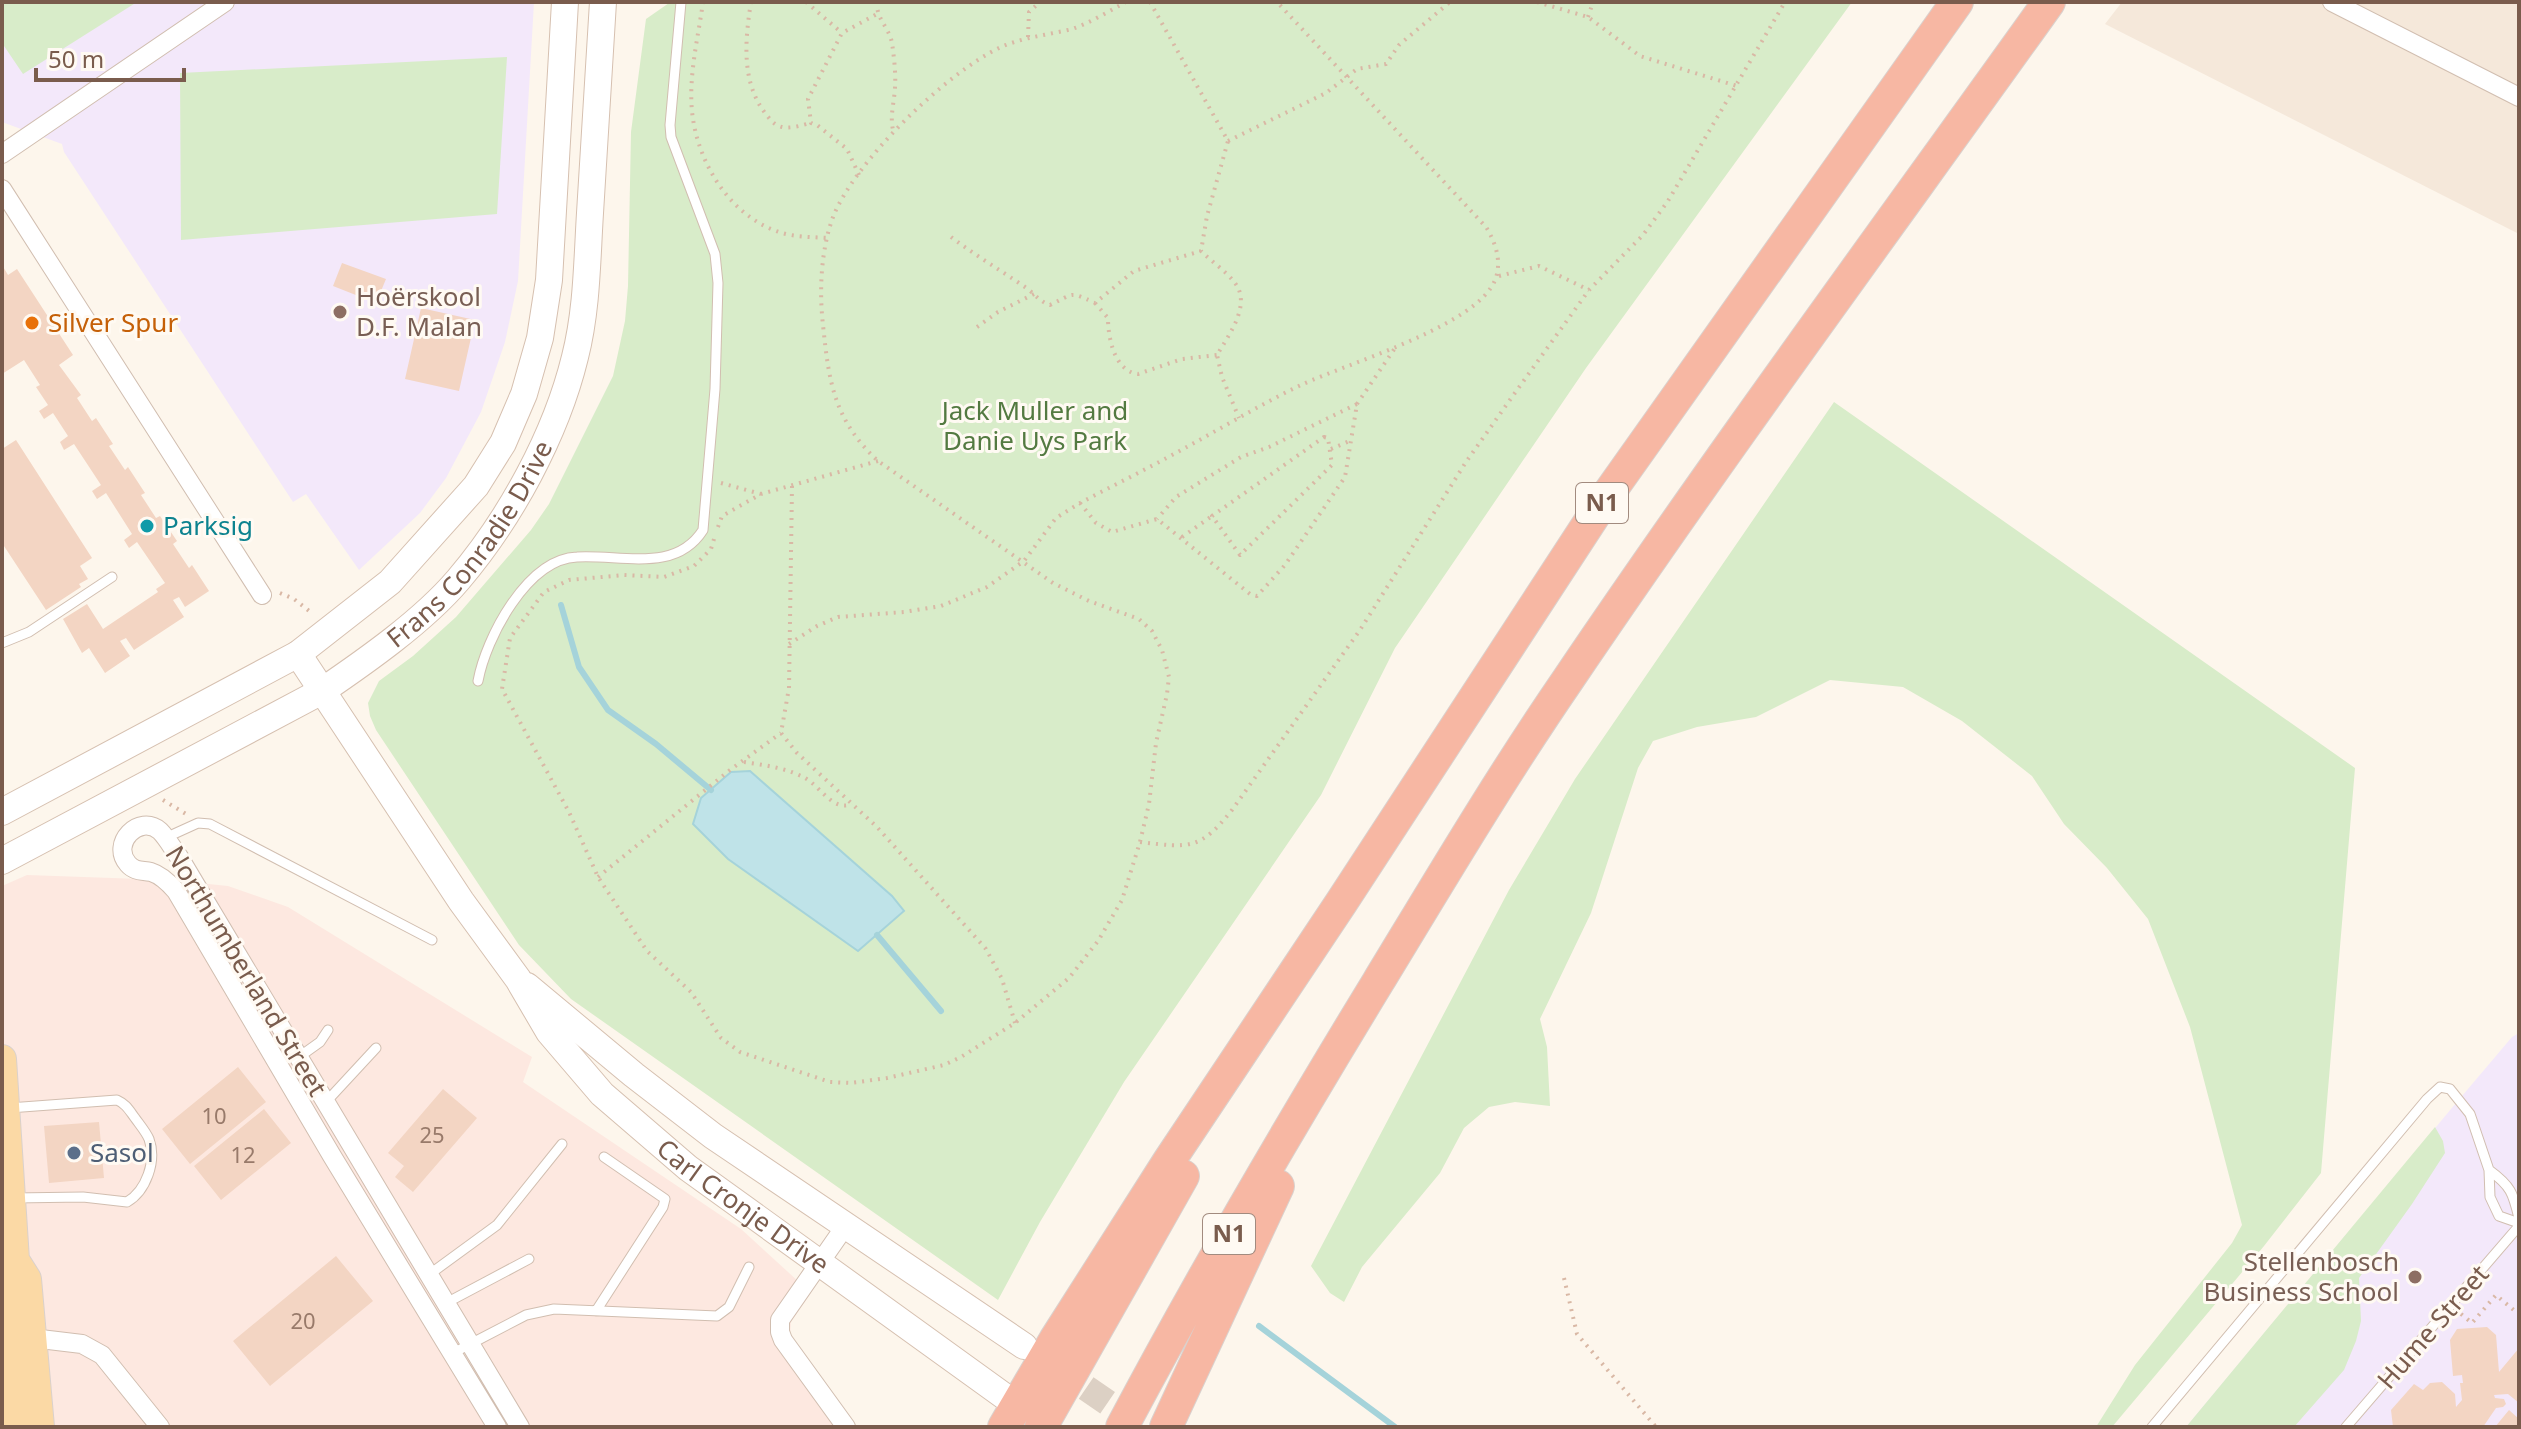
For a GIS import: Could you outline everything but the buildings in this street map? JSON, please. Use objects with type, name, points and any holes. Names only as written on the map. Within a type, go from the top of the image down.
[{"type":"highway","name":"N1","points":[[1041,1427],[1341,903],[1604,500],[1957,2]]},
{"type":"highway","name":"N1","points":[[1122,1427],[1207,1272],[1341,1044],[1451,862],[1566,682],[2049,2]]},
{"type":"highway","points":[[1004,1412],[1055,1340],[1169,1161],[1341,903]]},
{"type":"highway","points":[[1166,1427],[1341,1044]]},
{"type":"main road","name":"Frans Conradie Drive","points":[[2,812],[298,654],[390,582],[434,536],[483,476],[503,443],[524,394],[540,338],[549,280],[565,2]]},
{"type":"main road","name":"Frans Conradie Drive","points":[[2,861],[322,691],[357,667],[458,581],[512,503],[534,464],[558,410],[575,357],[585,306],[603,2]]},
{"type":"main road","name":"Carl Cronje Drive","points":[[298,654],[461,901],[518,979],[549,1032],[602,1094],[661,1148],[820,1265],[1004,1412]]},
{"type":"main road","name":"Carl Cronje Drive","points":[[518,979],[713,1136],[1024,1346]]},
{"type":"main road","points":[[2,1059],[15,1260],[27,1279],[40,1427]]},
{"type":"main road","points":[[14,1427],[5,1278],[15,1260]]},
{"type":"street","points":[[2,154],[225,2]]},
{"type":"street","points":[[2332,2],[2519,97]]},
{"type":"street","points":[[2,189],[262,595]]},
{"type":"street","name":"Northumberland Street","points":[[497,1427],[176,891],[162,878],[127,864],[123,842],[132,830],[154,828],[165,838],[448,1302],[520,1427]]},
{"type":"street","points":[[846,1225],[780,1320],[780,1332],[791,1353],[846,1427]]},
{"type":"street","points":[[32,1338],[71,1341],[89,1346],[102,1355],[160,1427]]},
{"type":"lane","points":[[478,681],[481,665],[509,606],[548,565],[574,556],[633,560],[667,557],[696,542],[703,530],[715,389],[718,283],[715,254],[671,137],[681,2]]},
{"type":"lane","points":[[2,643],[29,632],[112,577]]},
{"type":"lane","points":[[165,838],[198,823],[210,824],[432,940]]},
{"type":"lane","points":[[299,1057],[320,1042],[328,1030]]},
{"type":"lane","points":[[326,1102],[376,1048]]},
{"type":"lane","points":[[2152,1427],[2436,1090],[2450,1089],[2470,1114],[2489,1170],[2490,1197],[2499,1216],[2519,1222],[2507,1182],[2489,1170]]},
{"type":"lane","points":[[6,1108],[117,1100],[128,1108],[151,1144],[147,1182],[127,1202],[83,1197],[11,1198]]},
{"type":"lane","points":[[430,1274],[497,1225],[562,1144]]},
{"type":"lane","points":[[596,1311],[663,1207],[665,1199],[604,1157]]},
{"type":"lane","name":"Hume Street","points":[[2346,1427],[2519,1222]]},
{"type":"lane","points":[[448,1302],[529,1259]]},
{"type":"lane","points":[[453,1353],[526,1315],[554,1309],[717,1316],[729,1307],[749,1267]]},
{"type":"path","points":[[703,2],[693,68],[692,117],[709,171],[728,197],[748,216],[775,231],[792,236],[828,238]]},
{"type":"path","points":[[751,2],[746,34],[748,81],[760,107],[778,126],[784,128],[811,123],[847,149],[859,175]]},
{"type":"path","points":[[806,2],[842,33]]},
{"type":"path","points":[[877,2],[877,14],[889,30],[892,42],[895,84],[891,124],[894,133]]},
{"type":"path","points":[[1028,37],[1029,12],[1040,2]]},
{"type":"path","points":[[878,461],[761,494],[722,516],[711,549],[694,566],[664,577],[624,575],[569,580],[544,592],[510,638],[502,689],[569,812],[598,877],[647,951],[691,992],[721,1038],[740,1052],[830,1082],[851,1083],[887,1078],[944,1065],[1015,1023],[1069,978],[1098,941],[1122,900],[1140,842],[1169,677],[1162,650],[1152,631],[1139,619],[1053,583],[878,461],[848,428],[837,406],[821,307],[822,271],[828,238],[839,205],[859,175],[924,101],[953,77],[1000,47],[1028,37],[1073,28],[1126,2]]},
{"type":"path","points":[[1150,2],[1228,141],[1207,216],[1201,251]]},
{"type":"path","points":[[789,644],[838,617],[941,606],[987,587],[1024,561],[1056,518],[1080,503],[1300,385],[1397,346],[1469,311],[1489,291],[1498,276],[1494,240],[1486,227],[1277,2]]},
{"type":"path","points":[[1228,141],[1326,93],[1357,69],[1386,64],[1399,45],[1450,2]]},
{"type":"path","points":[[1537,2],[1588,17],[1640,56],[1737,86]]},
{"type":"path","points":[[1588,17],[1593,2]]},
{"type":"path","points":[[1140,842],[1176,846],[1201,842],[1215,831],[1232,810],[1360,630],[1466,462],[1589,290],[1643,235],[1668,201],[1785,2]]},
{"type":"path","points":[[811,123],[808,99],[842,33],[877,14]]},
{"type":"path","points":[[951,237],[1045,304],[1050,305],[1068,294],[1095,303],[1108,318],[1107,335],[1120,363],[1131,373],[1138,374],[1182,359],[1217,355]]},
{"type":"path","points":[[1095,303],[1134,271],[1201,251]]},
{"type":"path","points":[[1201,251],[1237,285],[1240,294],[1238,316],[1217,355],[1222,377],[1239,418]]},
{"type":"path","points":[[1498,276],[1539,266],[1589,290]]},
{"type":"path","points":[[977,327],[998,312],[1034,294]]},
{"type":"path","points":[[1157,519],[1250,594],[1257,596],[1285,565],[1345,477],[1357,404],[1397,346]]},
{"type":"path","points":[[1080,503],[1096,523],[1112,532],[1157,519],[1176,497],[1241,457],[1269,447],[1357,404]]},
{"type":"path","points":[[1182,537],[1324,437],[1328,438],[1332,465],[1240,555],[1212,516]]},
{"type":"path","points":[[1331,449],[1352,440]]},
{"type":"path","points":[[707,479],[761,494]]},
{"type":"path","points":[[598,877],[730,770],[781,733],[789,688],[792,485]]},
{"type":"path","points":[[262,595],[278,592],[294,599],[317,618]]},
{"type":"path","points":[[781,733],[797,753],[877,827],[986,949],[1002,979],[1015,1023]]},
{"type":"path","points":[[742,761],[772,766],[806,778],[838,805],[845,807],[852,804]]},
{"type":"path","points":[[158,796],[198,823]]},
{"type":"path","points":[[1564,1278],[1577,1334],[1656,1427]]},
{"type":"path","points":[[2462,1315],[2472,1323],[2496,1295],[2516,1312]]},
{"type":"shaded area","name":"Hoërskool D.F. Malan","points":[[2,2],[534,2],[518,281],[505,342],[481,412],[446,478],[420,513],[359,570],[306,494],[293,502],[64,152],[62,144],[2,122]]},
{"type":"shaded area","points":[[2122,2],[2519,2],[2519,234],[2105,24]]},
{"type":"shaded area","points":[[27,875],[169,880],[228,886],[288,907],[532,1057],[523,1082],[741,1229],[811,1293],[791,1322],[790,1336],[848,1427],[2,1427],[2,886]]},
{"type":"shaded area","name":"Stellenbosch Business School","points":[[2519,1033],[2519,1427],[2186,1427],[2451,1109],[2512,1037]]},
{"type":"green space","points":[[2,2],[137,2],[23,74],[2,43]]},
{"type":"green space","name":"Jack Muller and Danie Uys Park","points":[[1852,2],[1586,368],[1395,648],[1321,795],[1124,1082],[1040,1222],[998,1300],[571,999],[519,945],[376,730],[368,703],[379,681],[413,656],[456,617],[531,530],[549,504],[613,376],[625,321],[631,132],[646,19],[669,3]]},
{"type":"green space","points":[[507,57],[497,214],[181,240],[180,73]]},
{"type":"green space","points":[[1834,402],[2355,768],[2321,1173],[2112,1427],[2096,1427],[2135,1365],[2232,1243],[2242,1225],[2190,1027],[2148,919],[2107,868],[2064,824],[2032,776],[1962,721],[1903,687],[1830,680],[1756,717],[1697,727],[1653,741],[1638,768],[1591,913],[1540,1019],[1547,1047],[1550,1106],[1515,1102],[1489,1107],[1464,1128],[1440,1173],[1362,1267],[1344,1302],[1330,1293],[1311,1266],[1509,890],[1575,779]]},
{"type":"green space","points":[[2435,1127],[2443,1141],[2445,1153],[2359,1278],[2361,1321],[2344,1370],[2294,1427],[2186,1427]]},
{"type":"water","points":[[750,771],[892,896],[904,911],[858,951],[728,859],[693,824],[701,798],[731,772]]},
{"type":"waterway","points":[[561,605],[579,667],[608,710],[656,744],[711,790]]},
{"type":"waterway","points":[[877,935],[941,1011]]},
{"type":"waterway","points":[[1259,1326],[1395,1427]]},
{"type":"tunnel","points":[[1054,1366],[1143,1427]]},
{"type":"place","name":"Hoërskool D.F. Malan","points":[[340,312]]},
{"type":"place","name":"Silver Spur","points":[[32,323]]},
{"type":"place","name":"Parksig","points":[[147,526]]},
{"type":"place","name":"Sasol","points":[[74,1153]]},
{"type":"place","name":"Stellenbosch Business School","points":[[2415,1277]]}]
